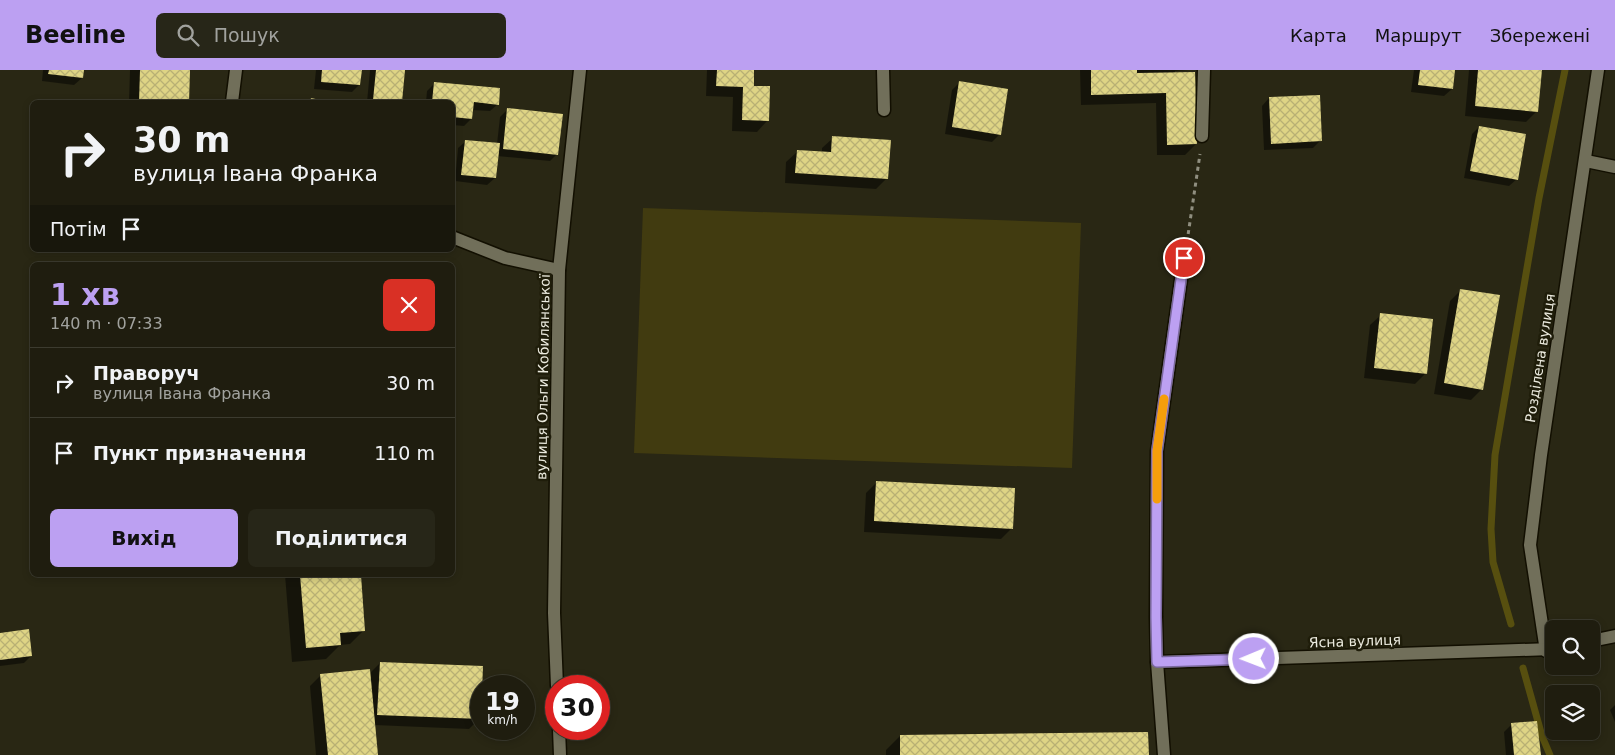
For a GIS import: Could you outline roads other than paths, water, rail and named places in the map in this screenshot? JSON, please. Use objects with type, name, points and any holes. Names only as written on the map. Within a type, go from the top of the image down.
[{"type":"street","points":[[232,100],[236,70]]},
{"type":"street","name":"вулиця Ольги Кобилянської","points":[[557,675],[554,613],[559,270],[580,70]]},
{"type":"street","points":[[883,70],[884,110]]},
{"type":"street","points":[[1202,136],[1204,70]]},
{"type":"street","name":"Розділена вулиця","points":[[1545,624],[1530,545],[1541,455],[1598,70]]},
{"type":"street","points":[[1586,161],[1615,167]]},
{"type":"street","points":[[455,238],[505,258],[559,270]]},
{"type":"street","points":[[1164,755],[1157,662],[1157,451],[1184,258]]},
{"type":"street","points":[[1600,639],[1615,636]]},
{"type":"street","name":"Ясна вулиця","points":[[1157,662],[1545,650]]},
{"type":"street","points":[[559,740],[560,755]]},
{"type":"waterway","points":[[1511,624],[1493,562],[1491,529],[1495,455],[1539,198],[1565,70]]},
{"type":"waterway","points":[[1523,668],[1542,736],[1550,755]]}]
